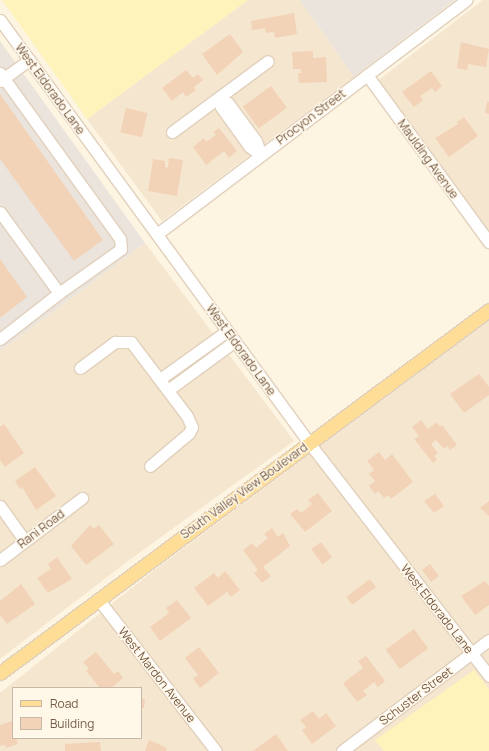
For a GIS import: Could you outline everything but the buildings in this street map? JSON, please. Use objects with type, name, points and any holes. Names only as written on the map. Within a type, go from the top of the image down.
[{"type":"main road","name":"South Valley View Boulevard","points":[[0,673],[489,310]]},
{"type":"street","name":"Procyon Street","points":[[157,234],[466,0]]},
{"type":"street","name":"West Eldorado Lane","points":[[0,20],[310,444],[489,676]]},
{"type":"street","points":[[0,338],[121,249],[120,239],[1,77],[29,60]]},
{"type":"street","points":[[172,132],[268,61]]},
{"type":"street","name":"Maulding Avenue","points":[[367,75],[489,242]]},
{"type":"street","points":[[220,97],[220,107],[249,146],[261,155]]},
{"type":"street","points":[[0,212],[59,294]]},
{"type":"street","points":[[160,380],[227,331]]},
{"type":"street","points":[[80,368],[115,342],[125,340],[136,347],[187,416],[192,427],[185,439],[150,466]]},
{"type":"street","points":[[168,390],[235,342]]},
{"type":"street","points":[[190,358],[198,369]]},
{"type":"street","name":"Rani Road","points":[[0,560],[82,498]]},
{"type":"street","points":[[0,506],[25,541]]},
{"type":"street","name":"West Mardon Avenue","points":[[98,599],[216,751]]},
{"type":"street","name":"Schuster Street","points":[[342,751],[489,640]]},
{"type":"shaded area","points":[[248,0],[300,0],[354,77],[162,221],[87,119]]},
{"type":"shaded area","points":[[300,0],[455,0],[354,77]]},
{"type":"shaded area","points":[[483,0],[489,0],[489,231],[376,82]]},
{"type":"shaded area","points":[[0,41],[145,243],[0,351]]},
{"type":"shaded area","points":[[145,243],[294,441],[132,558],[0,659],[0,351]]},
{"type":"shaded area","points":[[489,319],[489,751],[0,751],[0,693],[148,575]]},
{"type":"sand","points":[[2,0],[248,0],[87,119]]},
{"type":"sand","points":[[474,670],[489,689],[489,751],[384,751],[375,740]]}]
